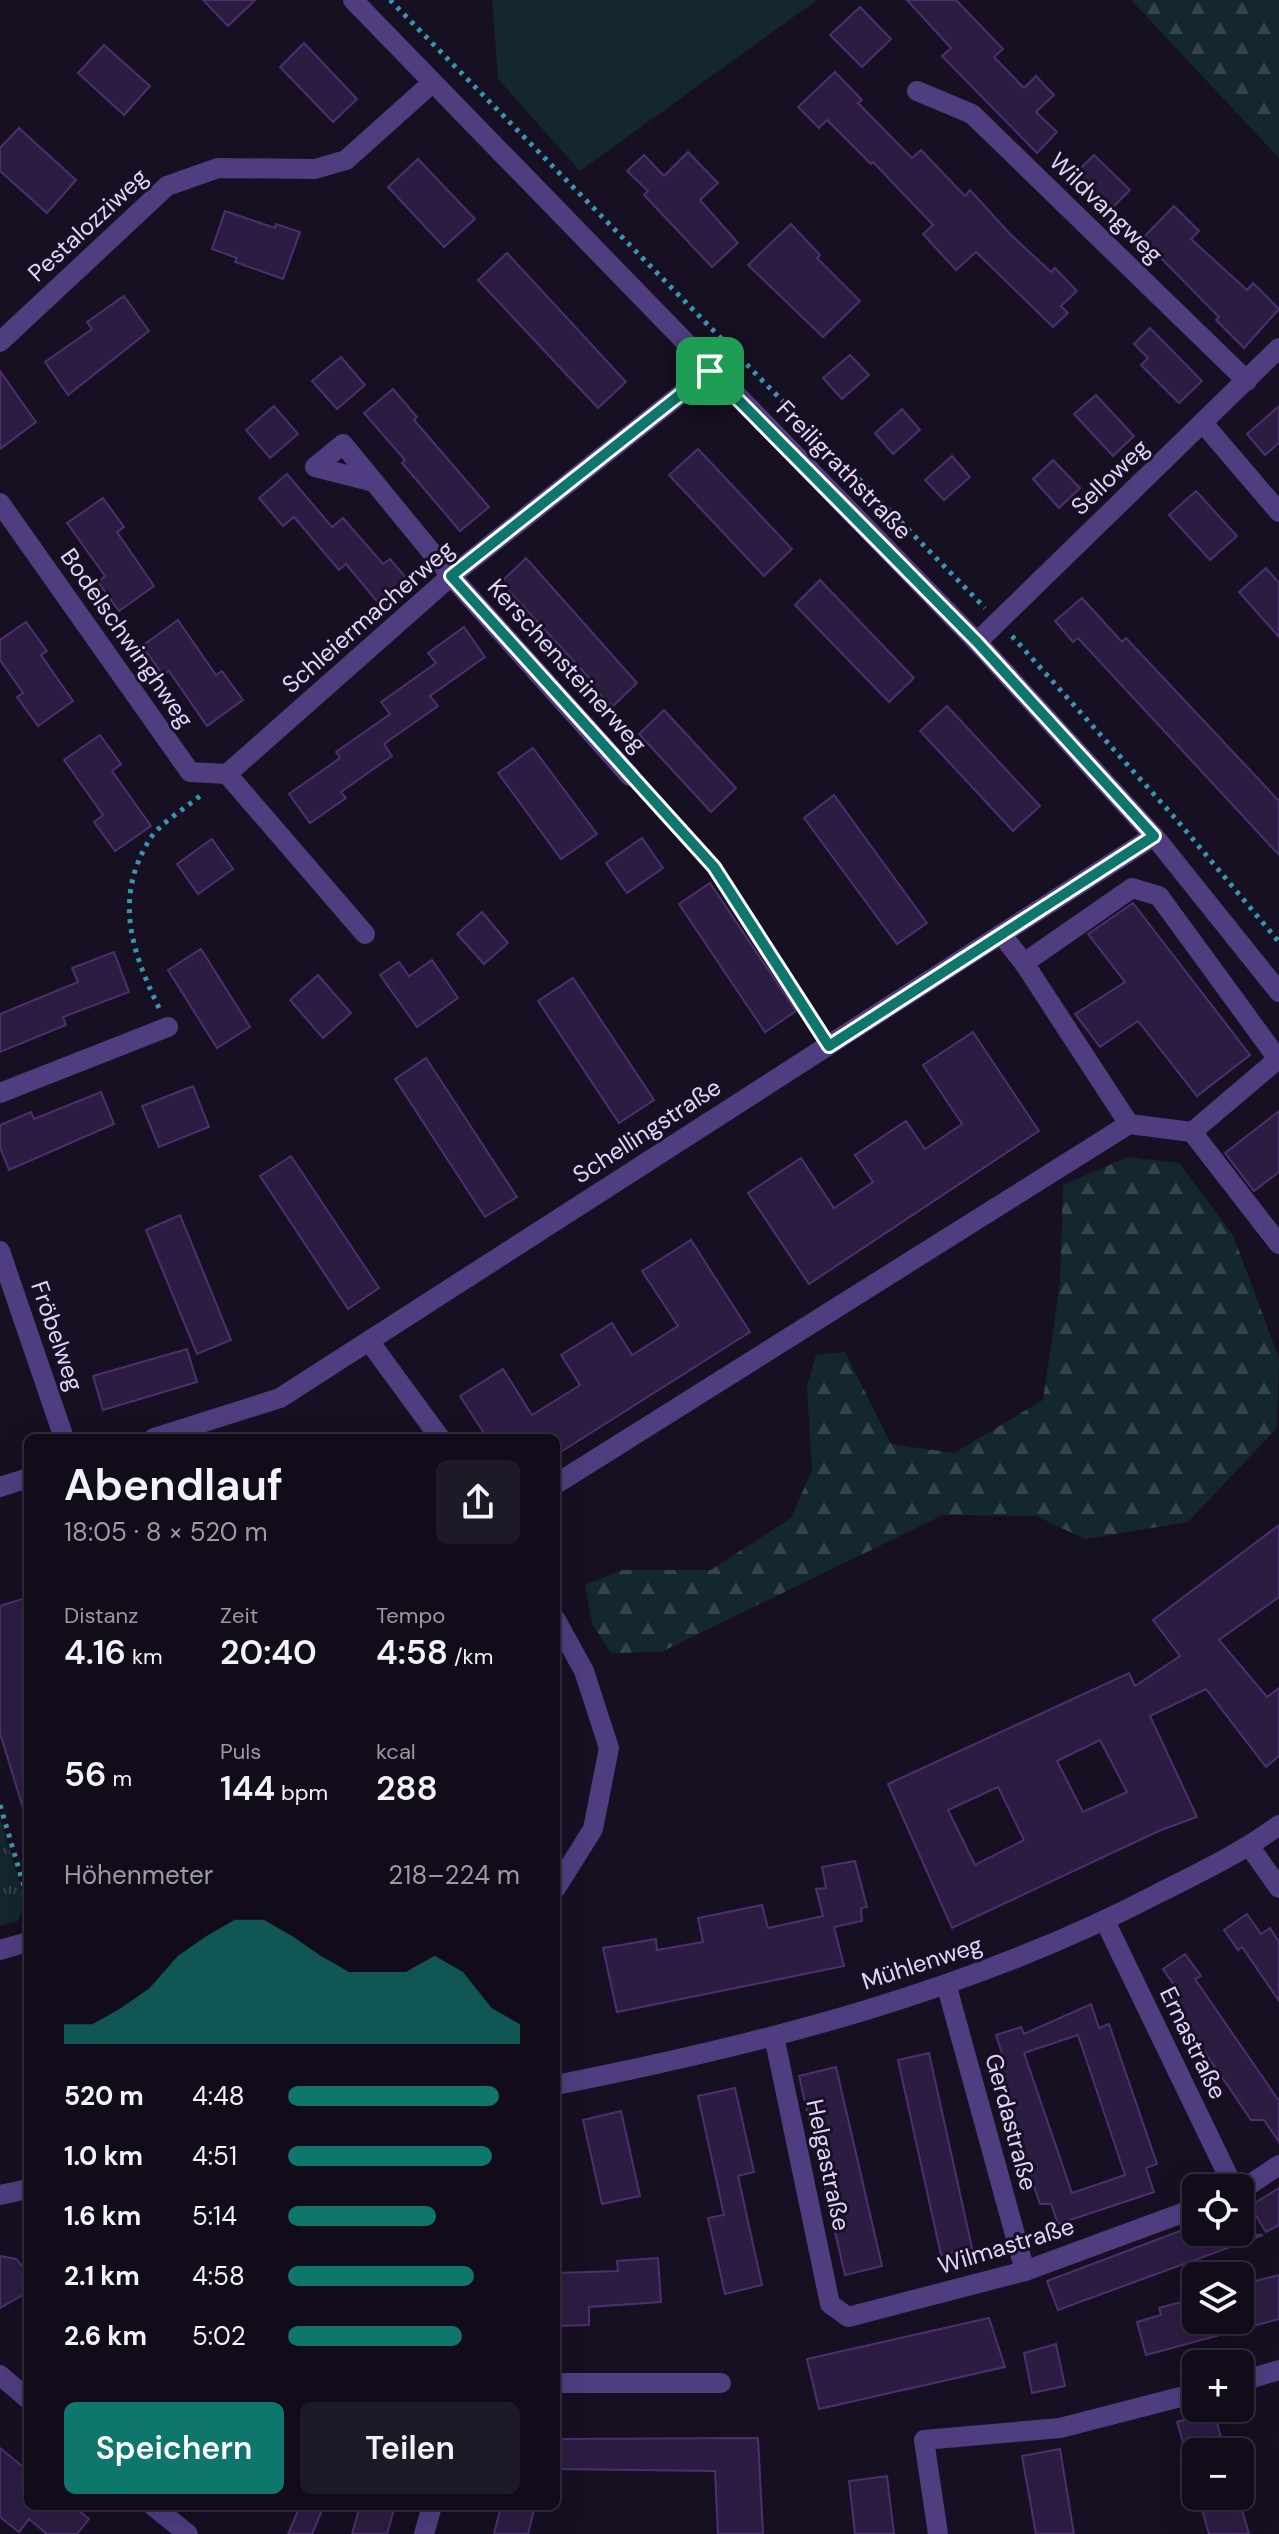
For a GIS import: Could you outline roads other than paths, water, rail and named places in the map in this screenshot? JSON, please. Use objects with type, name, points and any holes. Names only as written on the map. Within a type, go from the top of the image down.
[{"type":"street","name":"Freiligrathstraße","points":[[353,0],[710,371],[977,642],[1154,836],[1279,992]]},
{"type":"street","name":"Pestalozziweg","points":[[0,342],[167,186],[218,168],[315,169],[346,160],[432,83]]},
{"type":"street","name":"Wildvangweg","points":[[917,91],[972,114],[1247,381]]},
{"type":"street","name":"Selloweg","points":[[977,642],[1279,348]]},
{"type":"street","name":"Schleiermacherweg","points":[[227,774],[451,576],[710,371]]},
{"type":"street","points":[[1203,423],[1279,512]]},
{"type":"street","name":"Kerschensteinerweg","points":[[370,481],[630,776]]},
{"type":"street","name":"Bodelschwinghweg","points":[[0,503],[190,772],[227,774]]},
{"type":"street","points":[[227,774],[365,934]]},
{"type":"street","name":"Schellingstraße","points":[[167,1434],[280,1398],[1154,836]]},
{"type":"street","points":[[1024,963],[1132,888],[1159,896],[1278,1059],[1192,1132]]},
{"type":"street","points":[[1001,934],[1024,963],[1129,1124]]},
{"type":"street","points":[[0,1093],[168,1027]]},
{"type":"street","points":[[560,1481],[1129,1124],[1192,1132],[1279,1244]]},
{"type":"street","name":"Fröbelweg","points":[[1,1259],[63,1434]]},
{"type":"street","points":[[369,1341],[437,1434]]},
{"type":"street","points":[[0,1487],[24,1479]]},
{"type":"street","points":[[560,1627],[584,1671],[609,1748],[593,1829],[560,1882]]},
{"type":"street","name":"Mühlenweg","points":[[560,2084],[774,2036],[947,1987],[1105,1921],[1250,1847],[1279,1825]]},
{"type":"street","points":[[1250,1847],[1279,1888]]},
{"type":"street","name":"Ernastraße","points":[[1105,1921],[1227,2174]]},
{"type":"street","points":[[0,1950],[24,1943]]},
{"type":"street","name":"Gerdastraße","points":[[947,1987],[1025,2271]]},
{"type":"street","name":"Helgastraße","points":[[774,2036],[830,2304]]},
{"type":"street","points":[[1254,2182],[1279,2165]]},
{"type":"street","points":[[0,2195],[24,2190]]},
{"type":"street","name":"Wilmastraße","points":[[830,2304],[848,2317],[1025,2271],[1182,2213]]},
{"type":"street","points":[[1254,2378],[1279,2370]]},
{"type":"street","points":[[0,2375],[24,2396]]},
{"type":"street","points":[[560,2383],[721,2383]]},
{"type":"street","points":[[938,2534],[924,2440],[1060,2428],[1182,2397]]},
{"type":"street","points":[[158,2510],[188,2534]]},
{"type":"street","points":[[424,2534],[431,2510]]}]
